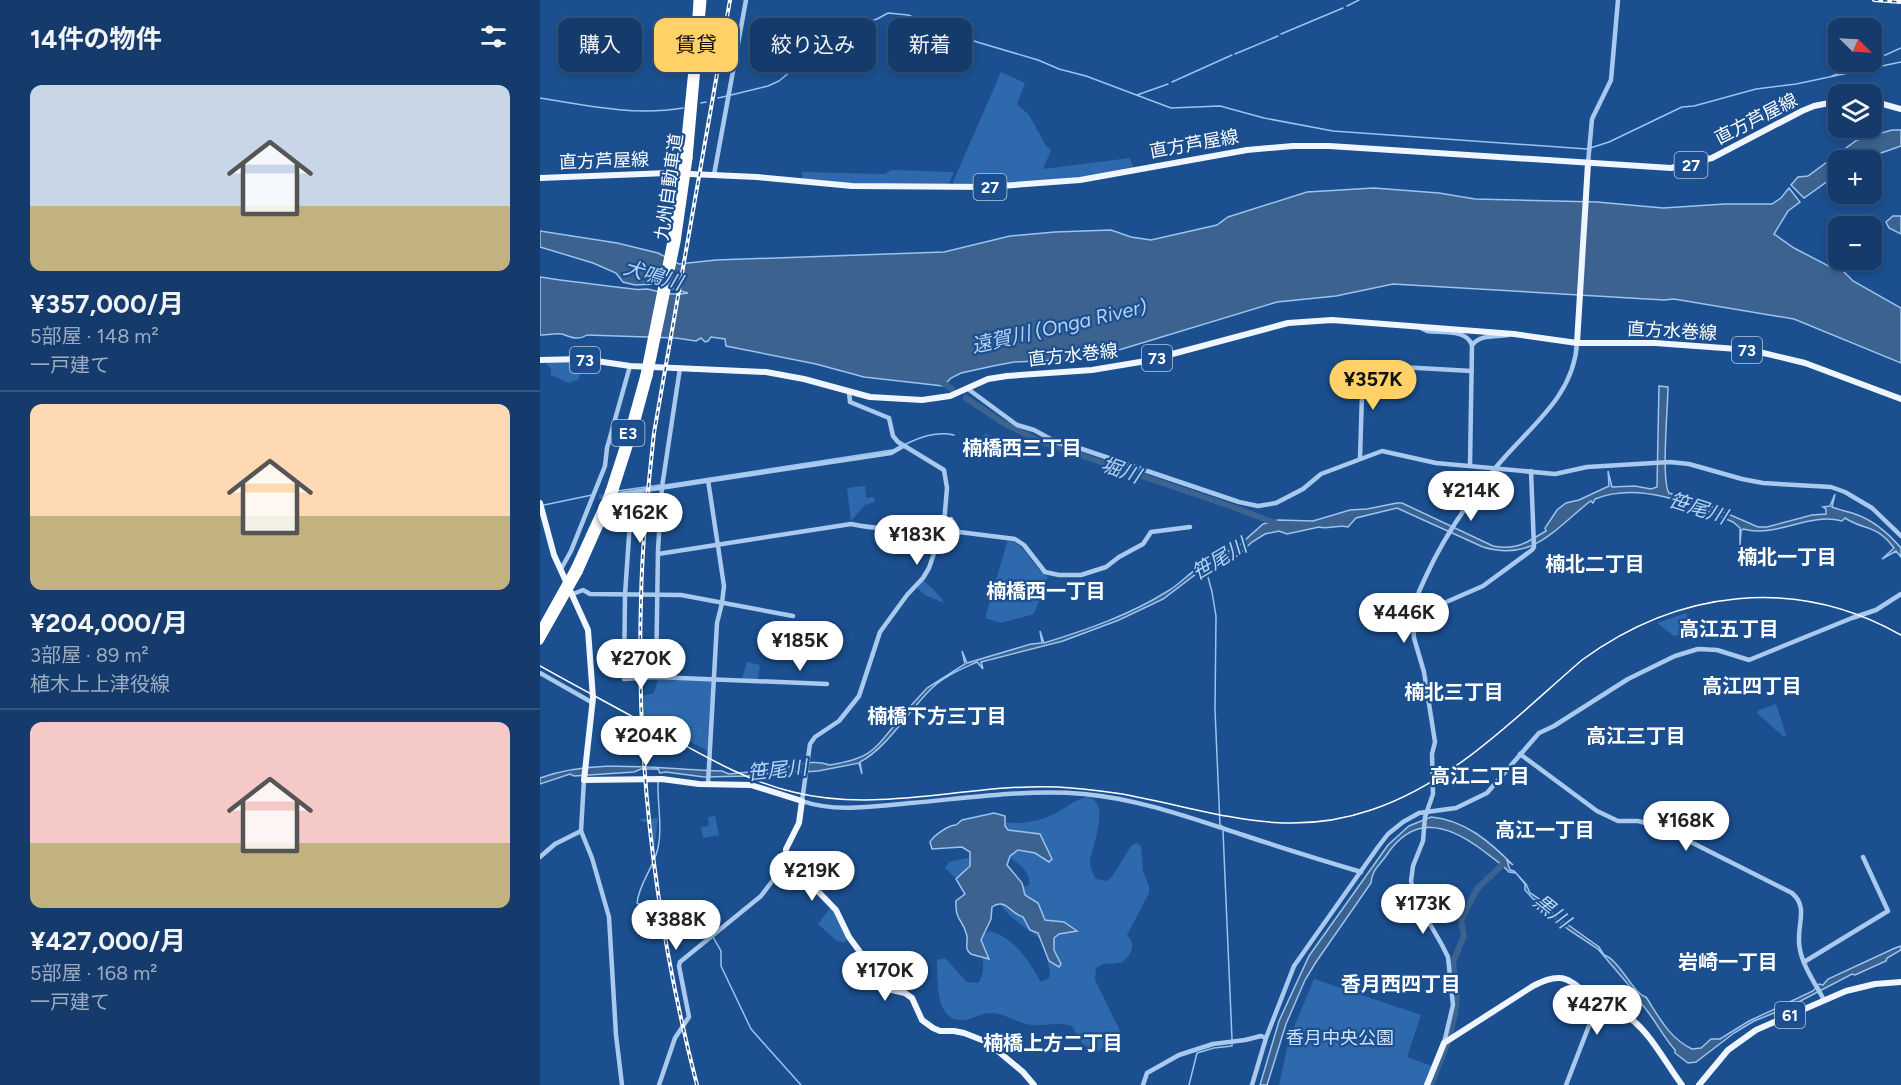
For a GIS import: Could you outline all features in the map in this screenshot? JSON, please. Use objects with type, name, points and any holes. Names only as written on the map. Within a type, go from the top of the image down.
[{"type":"highway","name":"九州自動車道","points":[[697,0],[698,18]]},
{"type":"highway","name":"九州自動車道","points":[[699,18],[703,0]]},
{"type":"highway","name":"九州自動車道","points":[[540,641],[577,570],[623,448],[646,375],[686,158],[695,72]]},
{"type":"highway","name":"九州自動車道","points":[[540,630],[577,570]]},
{"type":"main road","name":"直方芦屋線","points":[[540,178],[657,174],[714,175],[870,187],[1001,187],[1080,180],[1247,150],[1293,146],[1329,146],[1587,165],[1671,168],[1700,163],[1740,145],[1802,111],[1828,103]]},
{"type":"main road","points":[[1882,104],[1901,109]]},
{"type":"main road","points":[[1577,341],[1587,165]]},
{"type":"main road","name":"直方水巻線","points":[[680,368],[766,372],[889,400],[914,400],[950,396],[988,380],[1007,376],[1092,370],[1146,361],[1288,323],[1354,321],[1577,341],[1655,343],[1751,350],[1805,363],[1901,399]]},
{"type":"main road","name":"73","points":[[540,360],[583,359],[630,366],[680,368]]},
{"type":"main road","points":[[541,505],[549,541],[588,630],[593,703],[584,779],[662,779],[751,785],[802,801],[799,823],[786,849],[786,863],[791,871],[809,882],[836,910],[849,937],[861,952],[873,976],[883,988],[905,993],[912,998],[922,1020],[933,1028],[940,1031],[964,1033],[987,1042],[1023,1072],[1034,1085]]},
{"type":"main road","points":[[1427,1085],[1444,1043],[1509,1000],[1551,978],[1564,978],[1578,984],[1599,1002],[1623,1013],[1637,1024],[1683,1085]]},
{"type":"main road","name":"61","points":[[1699,1085],[1728,1050],[1745,1036],[1770,1023],[1822,998],[1861,987],[1901,982]]},
{"type":"street","points":[[714,175],[746,0]]},
{"type":"street","points":[[1587,165],[1592,119],[1611,80],[1618,0]]},
{"type":"street","points":[[1420,327],[1427,331],[1465,335],[1470,339],[1472,345],[1470,465]]},
{"type":"street","points":[[1472,345],[1482,337],[1514,334]]},
{"type":"street","points":[[1444,1043],[1453,1005],[1448,957],[1415,898],[1411,881],[1424,832],[1425,814],[1433,794],[1432,754],[1435,736],[1424,672],[1414,638],[1412,613],[1432,563],[1456,524],[1495,469],[1563,391],[1573,368],[1577,341]]},
{"type":"street","points":[[1360,458],[1363,362],[1382,366],[1472,371]]},
{"type":"street","points":[[561,569],[605,495],[607,448],[630,366]]},
{"type":"street","points":[[656,677],[658,554],[662,486],[680,368]]},
{"type":"street","points":[[968,389],[1017,425],[1034,430],[1058,443],[1250,505],[1276,503],[1303,489],[1321,474],[1382,451],[1436,463],[1470,465],[1531,474],[1556,474],[1587,467],[1670,462],[1689,464],[1762,483],[1831,487],[1845,492],[1872,508],[1901,536]]},
{"type":"street","points":[[849,392],[850,402],[889,418],[892,436],[903,446],[944,470],[946,488],[944,524],[923,578],[907,595],[880,632],[859,696],[839,721],[815,737],[810,744],[802,801],[823,806],[854,807],[1000,795],[1083,794],[1163,809],[1360,872]]},
{"type":"street","points":[[605,495],[891,453],[903,446]]},
{"type":"street","points":[[1413,622],[1426,608],[1444,603],[1483,586],[1534,547],[1531,474]]},
{"type":"street","points":[[708,480],[724,586],[717,623],[708,783]]},
{"type":"street","points":[[632,492],[625,595],[624,679],[656,677],[828,684]]},
{"type":"street","points":[[951,519],[959,532],[1008,536],[1019,540],[1045,572],[1059,575],[1081,575],[1100,570],[1143,544],[1151,532],[1190,527]]},
{"type":"street","points":[[658,554],[851,524],[866,528],[944,524]]},
{"type":"street","points":[[573,594],[583,590],[590,594],[681,595],[793,616]]},
{"type":"street","points":[[1252,1085],[1266,1038],[1294,966],[1388,834],[1403,822],[1425,814],[1456,808],[1487,793],[1539,733],[1554,726],[1612,688],[1681,654],[1706,649],[1749,660],[1876,610],[1901,594]]},
{"type":"street","points":[[540,673],[593,703]]},
{"type":"street","points":[[1520,754],[1605,815],[1618,821],[1647,823],[1661,827],[1792,893],[1802,910],[1799,939],[1804,962],[1822,998]]},
{"type":"street","points":[[584,779],[581,831],[592,858],[609,917],[616,1035],[622,1085]]},
{"type":"street","points":[[540,857],[555,844],[581,831]]},
{"type":"street","points":[[1804,962],[1888,911],[1863,857]]},
{"type":"street","points":[[659,1085],[675,1038],[689,1017],[680,962],[761,896],[786,863]]},
{"type":"street","points":[[1566,1085],[1592,1017]]},
{"type":"street","points":[[1143,1085],[1147,1073],[1188,1052],[1213,1044],[1261,1036],[1266,1038]]},
{"type":"green space","points":[[1001,72],[1025,83],[1017,104],[1029,115],[1046,146],[1051,150],[1043,169],[1130,158],[1134,169],[1089,176],[955,185],[953,182]]},
{"type":"green space","points":[[891,170],[954,172],[948,185],[869,185],[805,180],[802,177],[802,172],[885,174]]},
{"type":"green space","points":[[581,361],[579,379],[569,383],[551,375],[551,368],[547,365],[547,362]]},
{"type":"green space","points":[[986,433],[999,443],[990,455],[981,453],[981,439]]},
{"type":"green space","points":[[865,486],[866,498],[874,497],[875,502],[865,505],[851,521],[847,488]]},
{"type":"green space","points":[[1008,539],[1020,546],[1048,577],[1034,614],[1001,623],[985,618]]},
{"type":"green space","points":[[923,580],[944,603],[925,595],[917,588]]},
{"type":"green space","points":[[1686,613],[1693,631],[1674,636],[1657,623]]},
{"type":"green space","points":[[747,662],[760,665],[758,679],[742,679]]},
{"type":"green space","points":[[658,679],[712,681],[708,751],[644,718],[643,696],[654,693]]},
{"type":"green space","points":[[1776,704],[1786,735],[1784,737],[1757,711]]},
{"type":"green space","points":[[1087,797],[1094,800],[1099,815],[1099,825],[1090,861],[1096,879],[1107,881],[1111,878],[1132,845],[1137,843],[1141,846],[1143,871],[1149,886],[1149,893],[1127,935],[1132,941],[1129,955],[1122,962],[1105,964],[1096,968],[1095,980],[1120,1031],[1118,1036],[1099,1051],[1094,1052],[1082,1043],[1072,1026],[1032,1025],[991,1013],[963,1020],[954,1019],[942,1007],[938,988],[937,960],[945,958],[967,982],[978,983],[983,972],[982,936],[989,931],[1013,944],[1026,958],[1041,982],[1049,978],[1044,942],[1009,915],[989,891],[1029,885],[1024,869],[1000,851],[994,821],[1020,823],[1039,820]]},
{"type":"green space","points":[[715,816],[719,835],[703,838],[701,827],[709,826],[708,817]]},
{"type":"green space","points":[[658,818],[654,852],[651,822],[643,822],[639,819]]},
{"type":"green space","points":[[967,858],[977,862],[958,879],[945,868],[949,862]]},
{"type":"green space","points":[[831,907],[847,938],[845,942],[837,941],[818,924]]},
{"type":"green space","name":"香月中央公園","points":[[1314,979],[1421,1015],[1407,1057],[1432,1066],[1425,1085],[1279,1085],[1289,1039]]},
{"type":"water","points":[[1901,130],[1901,146],[1882,153],[1882,150],[1843,150],[1857,140],[1882,138],[1882,133]]},
{"type":"water","points":[[1828,161],[1828,181],[1804,198],[1791,185],[1798,177],[1808,176]]},
{"type":"water","points":[[1374,188],[1439,193],[1475,199],[1597,202],[1663,208],[1772,204],[1789,188],[1800,202],[1788,211],[1774,234],[1794,248],[1828,266],[1828,270],[1842,270],[1853,281],[1901,308],[1901,363],[1794,319],[1674,299],[1393,284],[1336,296],[1277,302],[1109,353],[1078,359],[1014,362],[961,373],[951,378],[943,386],[864,377],[816,364],[726,346],[725,339],[711,337],[705,342],[701,338],[696,341],[676,338],[587,335],[577,338],[562,334],[540,335],[540,277],[672,294],[688,293],[655,284],[635,285],[623,282],[616,273],[593,263],[540,247],[540,231],[617,243],[658,253],[679,264],[716,260],[944,252],[1010,236],[1055,232],[1111,230],[1131,237],[1151,240],[1217,225],[1228,217],[1307,192]]},
{"type":"water","points":[[1893,216],[1901,216],[1901,234],[1889,228],[1886,222]]},
{"type":"water","name":"笹尾川","points":[[1659,386],[1668,387],[1665,474],[1669,493],[1712,507],[1758,527],[1826,514],[1826,509],[1823,507],[1830,506],[1835,494],[1832,507],[1862,517],[1880,528],[1901,548],[1901,557],[1896,551],[1882,559],[1894,548],[1888,540],[1876,531],[1845,518],[1842,521],[1817,520],[1768,530],[1743,529],[1740,546],[1740,528],[1733,522],[1683,502],[1629,492],[1595,499],[1593,503],[1591,501],[1541,541],[1515,550],[1500,551],[1483,547],[1397,508],[1356,518],[1348,527],[1319,527],[1287,534],[1279,531],[1265,534],[1237,556],[1208,565],[1163,599],[1119,620],[1063,641],[981,662],[983,669],[977,662],[959,670],[932,688],[889,738],[860,762],[862,774],[859,763],[818,771],[787,771],[748,776],[704,777],[660,773],[658,769],[641,769],[634,772],[574,776],[570,774],[540,784],[540,778],[562,772],[607,766],[722,771],[729,774],[784,768],[806,763],[829,765],[857,759],[874,749],[905,713],[899,707],[906,711],[927,688],[965,664],[962,651],[967,663],[1031,644],[1042,643],[1040,631],[1044,643],[1108,621],[1168,591],[1210,557],[1236,548],[1263,524],[1278,520],[1313,521],[1350,510],[1402,503],[1493,546],[1509,547],[1521,544],[1546,531],[1545,528],[1557,510],[1566,503],[1579,500],[1609,486],[1608,471],[1612,487],[1635,486],[1651,489],[1657,487]]},
{"type":"water","points":[[994,813],[1005,816],[1005,826],[1008,830],[1040,834],[1052,859],[1049,862],[1035,853],[1018,850],[1010,856],[1007,865],[1022,883],[1025,895],[1038,903],[1045,920],[1064,922],[1077,931],[1059,934],[1054,938],[1054,950],[1061,964],[1059,967],[1049,961],[1038,933],[1030,930],[1023,917],[1001,904],[992,907],[991,919],[981,940],[989,959],[971,954],[968,950],[967,936],[956,908],[956,901],[965,894],[956,879],[970,866],[970,852],[962,847],[932,849],[930,842],[942,831],[962,820]]},
{"type":"water","points":[[1431,817],[1466,827],[1495,848],[1513,865],[1507,861],[1510,870],[1516,873],[1509,872],[1468,840],[1443,829],[1431,827],[1419,829],[1407,834],[1396,843],[1376,869],[1371,883],[1305,980],[1286,1024],[1267,1085],[1260,1085],[1279,1021],[1309,956],[1388,845],[1409,826]]},
{"type":"water","points":[[1517,874],[1526,884],[1530,893],[1544,902],[1553,914],[1599,947],[1604,955],[1615,963],[1636,990],[1646,997],[1671,1033],[1692,1049],[1701,1048],[1711,1039],[1720,1039],[1749,1021],[1813,991],[1828,979],[1895,948],[1901,946],[1901,950],[1887,958],[1886,961],[1855,975],[1852,974],[1789,1007],[1754,1021],[1696,1062],[1688,1063],[1675,1053],[1638,1000],[1638,996],[1598,949],[1548,913],[1541,903],[1533,899],[1525,890],[1525,884]]},
{"type":"waterway","points":[[1347,6],[1359,0]]},
{"type":"waterway","points":[[1281,34],[1343,8]]},
{"type":"waterway","points":[[731,95],[779,81],[841,30],[877,19],[888,13],[908,15],[977,42],[1086,76],[1171,108],[1220,106],[1264,118],[1333,131],[1587,149],[1609,142],[1682,107],[1694,106],[1756,89],[1796,84],[1901,62]]},
{"type":"waterway","points":[[1235,54],[1278,36]]},
{"type":"waterway","points":[[1882,57],[1901,48]]},
{"type":"waterway","points":[[1172,82],[1232,55]]},
{"type":"waterway","points":[[1832,76],[1843,72]]},
{"type":"waterway","points":[[1137,95],[1168,84]]},
{"type":"waterway","points":[[718,98],[727,96]]},
{"type":"waterway","points":[[540,98],[629,110],[683,108]]},
{"type":"waterway","points":[[701,103],[706,102]]},
{"type":"waterway","name":"堀川","points":[[940,381],[952,389]]},
{"type":"waterway","name":"堀川","points":[[966,398],[1005,424],[1039,441],[1278,524]]},
{"type":"waterway","points":[[904,445],[928,436],[954,435]]},
{"type":"waterway","points":[[665,485],[892,450]]},
{"type":"waterway","points":[[617,491],[660,485]]},
{"type":"waterway","points":[[544,505],[592,495]]},
{"type":"waterway","name":"笹尾川","points":[[1205,566],[1216,616],[1215,710],[1220,825],[1222,826]]},
{"type":"waterway","points":[[658,781],[660,827],[658,846],[637,903],[654,913],[709,934]]},
{"type":"waterway","points":[[1223,831],[1232,1039]]},
{"type":"waterway","points":[[1431,1085],[1448,1042],[1455,1014],[1457,995],[1453,962],[1464,936],[1461,920],[1477,889],[1504,863]]},
{"type":"waterway","points":[[713,937],[721,951],[721,966],[751,1029],[801,1085]]},
{"type":"waterway","points":[[1189,1085],[1197,1053],[1232,1046],[1232,1043]]},
{"type":"tunnel","points":[[599,497],[620,494]]},
{"type":"tram line","points":[[540,666],[727,768],[759,782],[793,792],[826,798],[859,800],[992,789],[1058,787],[1117,793],[1225,816],[1282,823],[1340,818],[1371,810],[1430,783],[1509,725],[1582,660],[1619,636],[1657,618],[1697,606],[1738,599],[1779,598],[1820,604],[1861,616],[1901,635]]},
{"type":"railway","points":[[697,1085],[670,966],[652,845],[642,723],[640,661],[642,579],[654,433],[730,0]]},
{"type":"railway","points":[[1874,0],[1901,2]]},
{"type":"district","name":"楠橋西三丁目","points":[[1022,448]]},
{"type":"district","name":"楠北一丁目","points":[[1787,557]]},
{"type":"district","name":"楠北二丁目","points":[[1595,564]]},
{"type":"district","name":"楠橋西一丁目","points":[[1046,591]]},
{"type":"district","name":"高江五丁目","points":[[1729,629]]},
{"type":"district","name":"高江四丁目","points":[[1752,686]]},
{"type":"district","name":"楠北三丁目","points":[[1454,692]]},
{"type":"district","name":"楠橋下方三丁目","points":[[937,716]]},
{"type":"district","name":"高江三丁目","points":[[1636,736]]},
{"type":"district","name":"高江二丁目","points":[[1480,776]]},
{"type":"district","name":"高江一丁目","points":[[1545,830]]},
{"type":"district","name":"岩崎一丁目","points":[[1728,962]]},
{"type":"district","name":"香月西四丁目","points":[[1401,984]]},
{"type":"district","name":"楠橋上方二丁目","points":[[1053,1043]]},
{"type":"water label","name":"犬鳴川","points":[[653,275]]},
{"type":"water label","name":"遠賀川 (Onga River)","points":[[1059,326]]},
{"type":"water label","name":"黒川","points":[[1552,911]]}]
